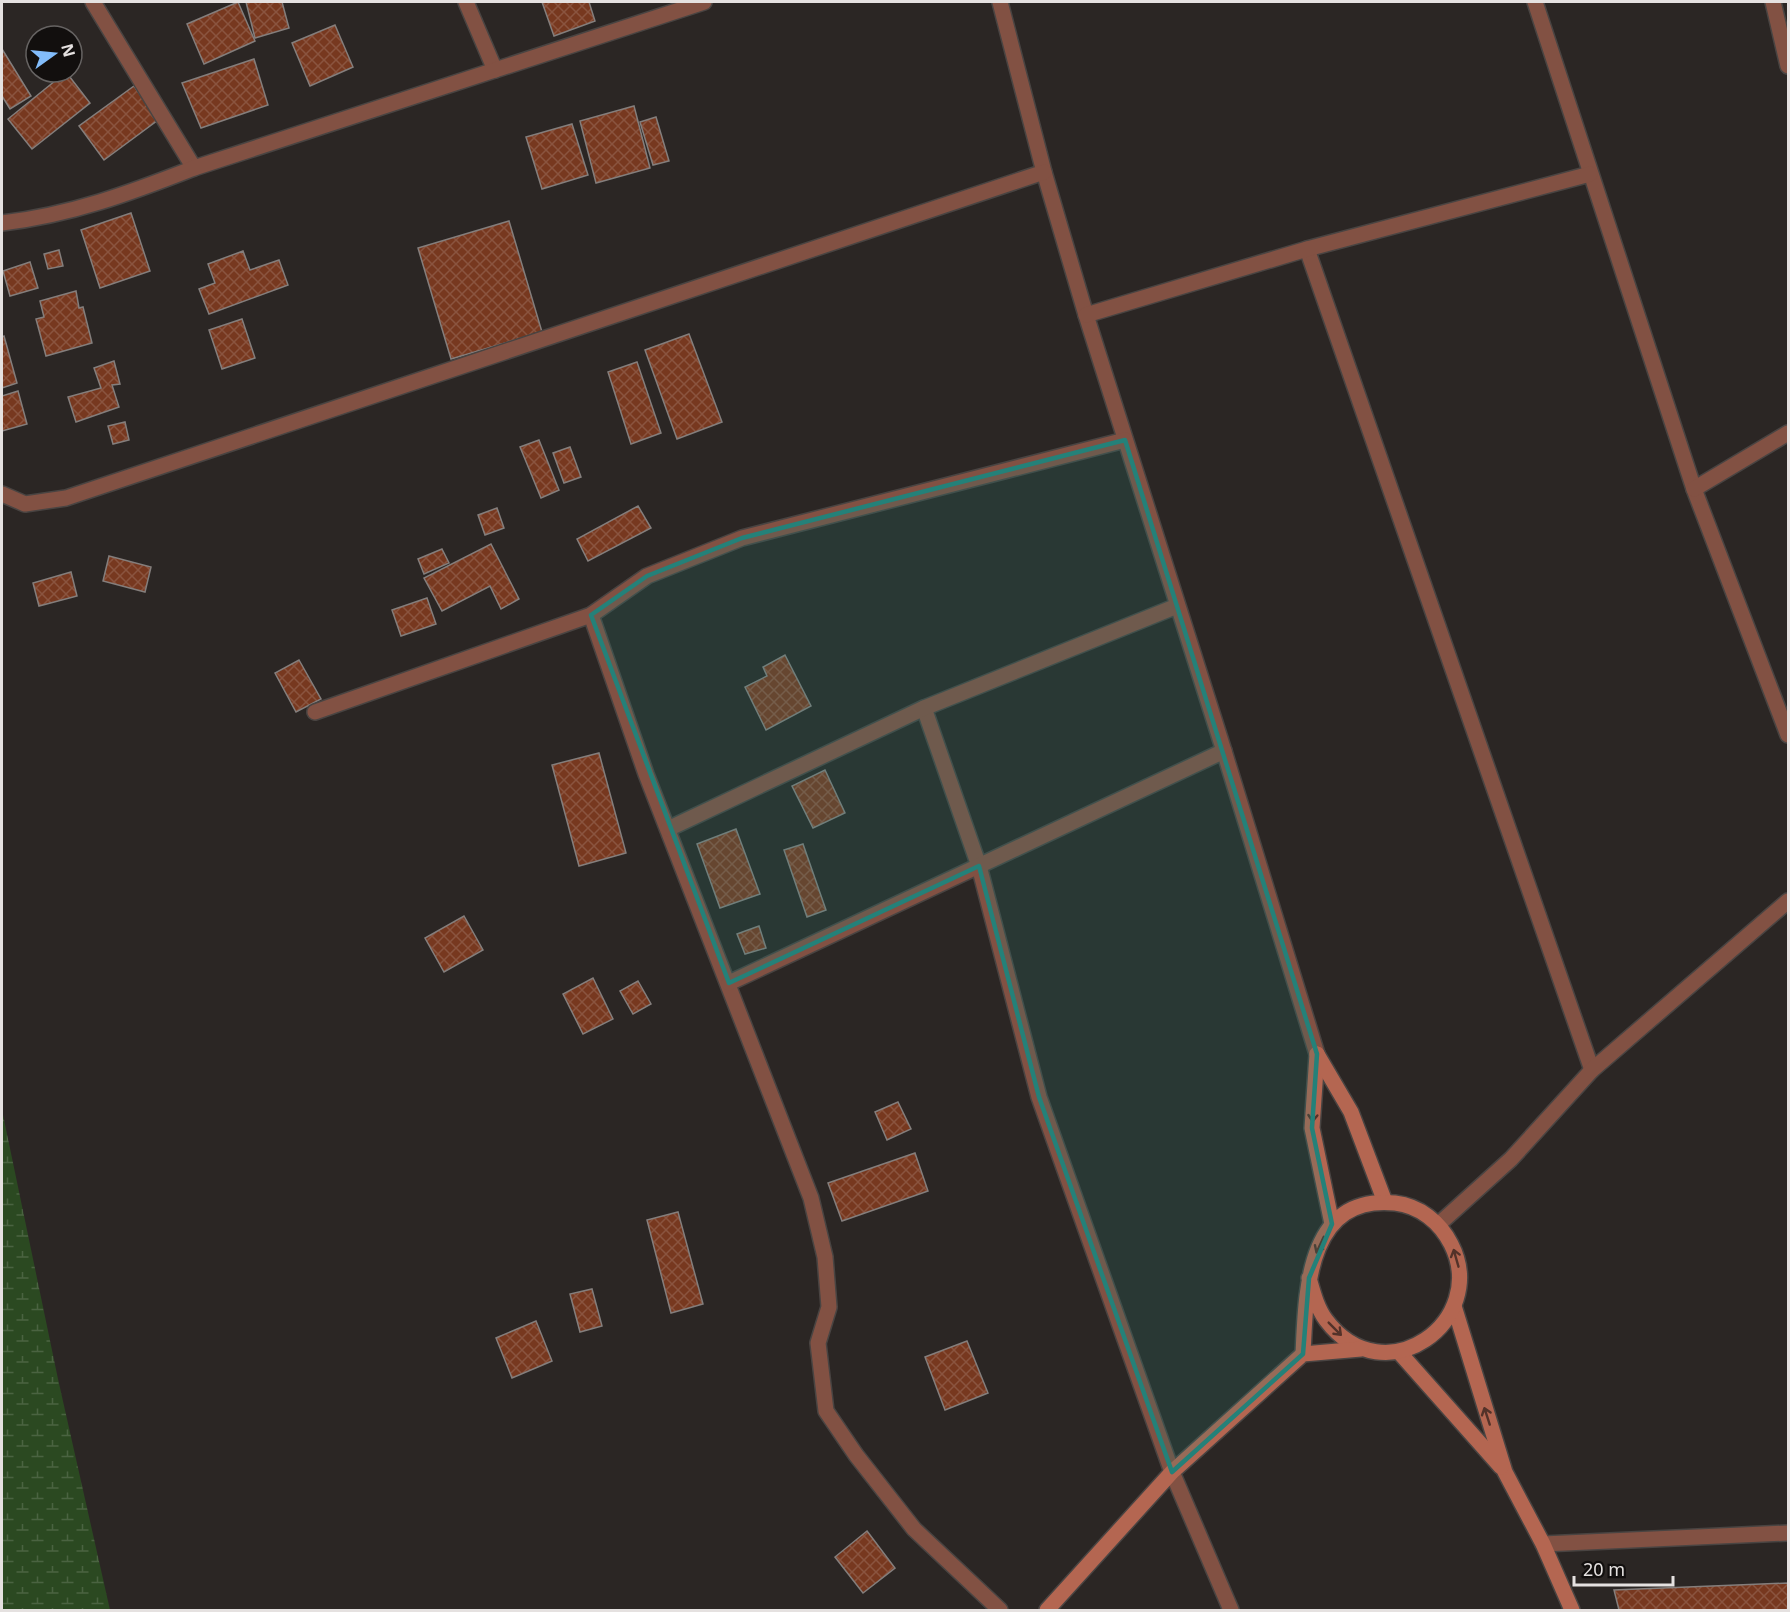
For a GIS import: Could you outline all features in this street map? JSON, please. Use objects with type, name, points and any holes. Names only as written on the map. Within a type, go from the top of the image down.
[{"type":"main road","points":[[1317,1054],[1351,1112],[1385,1202]]},
{"type":"main road","points":[[1317,1054],[1312,1128],[1332,1224]]},
{"type":"main road","points":[[1047,1611],[1172,1472],[1303,1354],[1361,1349],[1380,1353],[1399,1352],[1431,1335],[1445,1322],[1454,1306],[1459,1288],[1459,1270],[1455,1252],[1439,1224],[1420,1211],[1403,1204],[1385,1202],[1367,1204],[1350,1211],[1332,1224],[1322,1238],[1309,1278],[1303,1354]]},
{"type":"main road","points":[[1309,1278],[1324,1319],[1339,1334],[1361,1349]]},
{"type":"main road","points":[[1454,1306],[1505,1472],[1543,1544],[1572,1611]]},
{"type":"main road","points":[[1399,1352],[1505,1472]]},
{"type":"street","points":[[93,2],[194,168]]},
{"type":"street","points":[[466,2],[495,70]]},
{"type":"street","points":[[2,223],[38,219],[115,198],[194,168],[704,2]]},
{"type":"street","points":[[1000,2],[1044,172],[1086,315],[1317,1054]]},
{"type":"street","points":[[1535,2],[1694,489],[1788,735]]},
{"type":"street","points":[[1773,2],[1787,56]]},
{"type":"street","points":[[2,494],[25,504],[66,498],[1044,172]]},
{"type":"street","points":[[1086,315],[1307,249],[1590,174]]},
{"type":"street","points":[[1307,249],[1592,1070]]},
{"type":"street","points":[[1694,489],[1788,433]]},
{"type":"street","points":[[315,712],[591,615],[647,576],[742,538],[1125,440]]},
{"type":"street","points":[[668,829],[924,708],[1178,606]]},
{"type":"street","points":[[591,615],[646,774],[811,1198],[825,1257],[829,1307],[818,1343],[826,1411],[856,1455],[914,1529],[1000,1611]]},
{"type":"street","points":[[924,708],[979,866],[1040,1097],[1172,1472],[1230,1611]]},
{"type":"street","points":[[729,983],[1224,751]]},
{"type":"street","points":[[1439,1224],[1511,1159],[1592,1070],[1788,901]]},
{"type":"street","points":[[1543,1544],[1788,1533]]},
{"type":"highlighted area","points":[[1125,440],[1317,1054],[1312,1128],[1332,1224],[1309,1278],[1303,1354],[1172,1472],[1039,1097],[979,866],[729,983],[591,615],[647,576],[742,538]]},
{"type":"green space","points":[[2,1110],[58,1379],[110,1610],[2,1610]]},
{"type":"building","points":[[238,2],[255,41],[204,64],[187,24]]},
{"type":"building","points":[[246,2],[282,2],[289,28],[255,38]]},
{"type":"building","points":[[542,2],[589,2],[595,21],[554,36]]},
{"type":"building","points":[[335,25],[353,67],[310,86],[292,43]]},
{"type":"building","points":[[2,49],[31,96],[10,109],[2,96]]},
{"type":"building","points":[[254,59],[268,105],[201,128],[182,83]]},
{"type":"building","points":[[51,84],[75,84],[90,103],[32,149],[8,119]]},
{"type":"building","points":[[134,86],[158,120],[104,160],[79,126]]},
{"type":"building","points":[[634,106],[650,168],[596,183],[580,121]]},
{"type":"building","points":[[656,117],[669,161],[653,165],[640,122]]},
{"type":"building","points":[[572,124],[588,175],[542,189],[526,137]]},
{"type":"building","points":[[131,213],[150,271],[100,288],[81,230]]},
{"type":"building","points":[[509,221],[542,332],[451,359],[418,248]]},
{"type":"building","points":[[59,250],[63,266],[48,269],[44,254]]},
{"type":"building","points":[[243,251],[250,270],[279,260],[288,285],[209,314],[199,289],[215,283],[208,264]]},
{"type":"building","points":[[30,262],[38,288],[10,296],[3,271]]},
{"type":"building","points":[[76,291],[79,308],[83,307],[92,343],[46,356],[36,319],[44,317],[40,301]]},
{"type":"building","points":[[242,319],[255,358],[222,369],[209,330]]},
{"type":"building","points":[[689,334],[722,422],[677,439],[645,350]]},
{"type":"building","points":[[4,336],[17,383],[2,388],[2,337]]},
{"type":"building","points":[[114,361],[120,384],[112,385],[119,407],[76,422],[68,397],[101,388],[94,368]]},
{"type":"building","points":[[637,362],[661,433],[631,444],[608,372]]},
{"type":"building","points":[[18,391],[27,424],[2,431],[2,396]]},
{"type":"building","points":[[125,422],[129,440],[113,444],[108,426]]},
{"type":"building","points":[[539,440],[559,490],[541,498],[520,447]]},
{"type":"building","points":[[570,447],[581,477],[564,483],[553,453]]},
{"type":"building","points":[[638,506],[651,528],[588,561],[577,539]]},
{"type":"building","points":[[497,508],[504,528],[485,535],[478,515]]},
{"type":"building","points":[[491,544],[519,599],[501,609],[490,586],[442,611],[424,578]]},
{"type":"building","points":[[442,549],[449,563],[424,574],[418,559]]},
{"type":"building","points":[[109,556],[151,567],[145,592],[103,581]]},
{"type":"building","points":[[71,572],[77,596],[39,606],[33,583]]},
{"type":"building","points":[[427,598],[436,624],[401,636],[392,610]]},
{"type":"building","points":[[785,655],[811,706],[766,730],[745,687],[767,676],[763,667]]},
{"type":"building","points":[[299,660],[321,699],[296,712],[275,673]]},
{"type":"building","points":[[599,753],[626,853],[579,866],[552,765]]},
{"type":"building","points":[[825,770],[845,813],[813,828],[792,786]]},
{"type":"building","points":[[736,829],[760,894],[720,908],[697,844]]},
{"type":"building","points":[[803,844],[826,910],[807,917],[784,850]]},
{"type":"building","points":[[464,916],[483,950],[444,972],[425,938]]},
{"type":"building","points":[[759,926],[766,948],[745,954],[737,934]]},
{"type":"building","points":[[593,978],[613,1019],[583,1034],[563,994]]},
{"type":"building","points":[[638,981],[651,1004],[633,1014],[620,991]]},
{"type":"building","points":[[898,1102],[911,1129],[887,1140],[875,1112]]},
{"type":"building","points":[[915,1153],[928,1191],[842,1221],[828,1183]]},
{"type":"building","points":[[678,1212],[703,1304],[671,1313],[647,1220]]},
{"type":"building","points":[[592,1289],[602,1326],[580,1332],[570,1294]]},
{"type":"building","points":[[536,1321],[552,1361],[512,1378],[496,1338]]},
{"type":"building","points":[[967,1341],[988,1393],[945,1410],[925,1357]]},
{"type":"building","points":[[867,1531],[895,1568],[863,1593],[835,1557]]},
{"type":"building","points":[[1788,1583],[1788,1610],[1619,1610],[1614,1590]]}]
